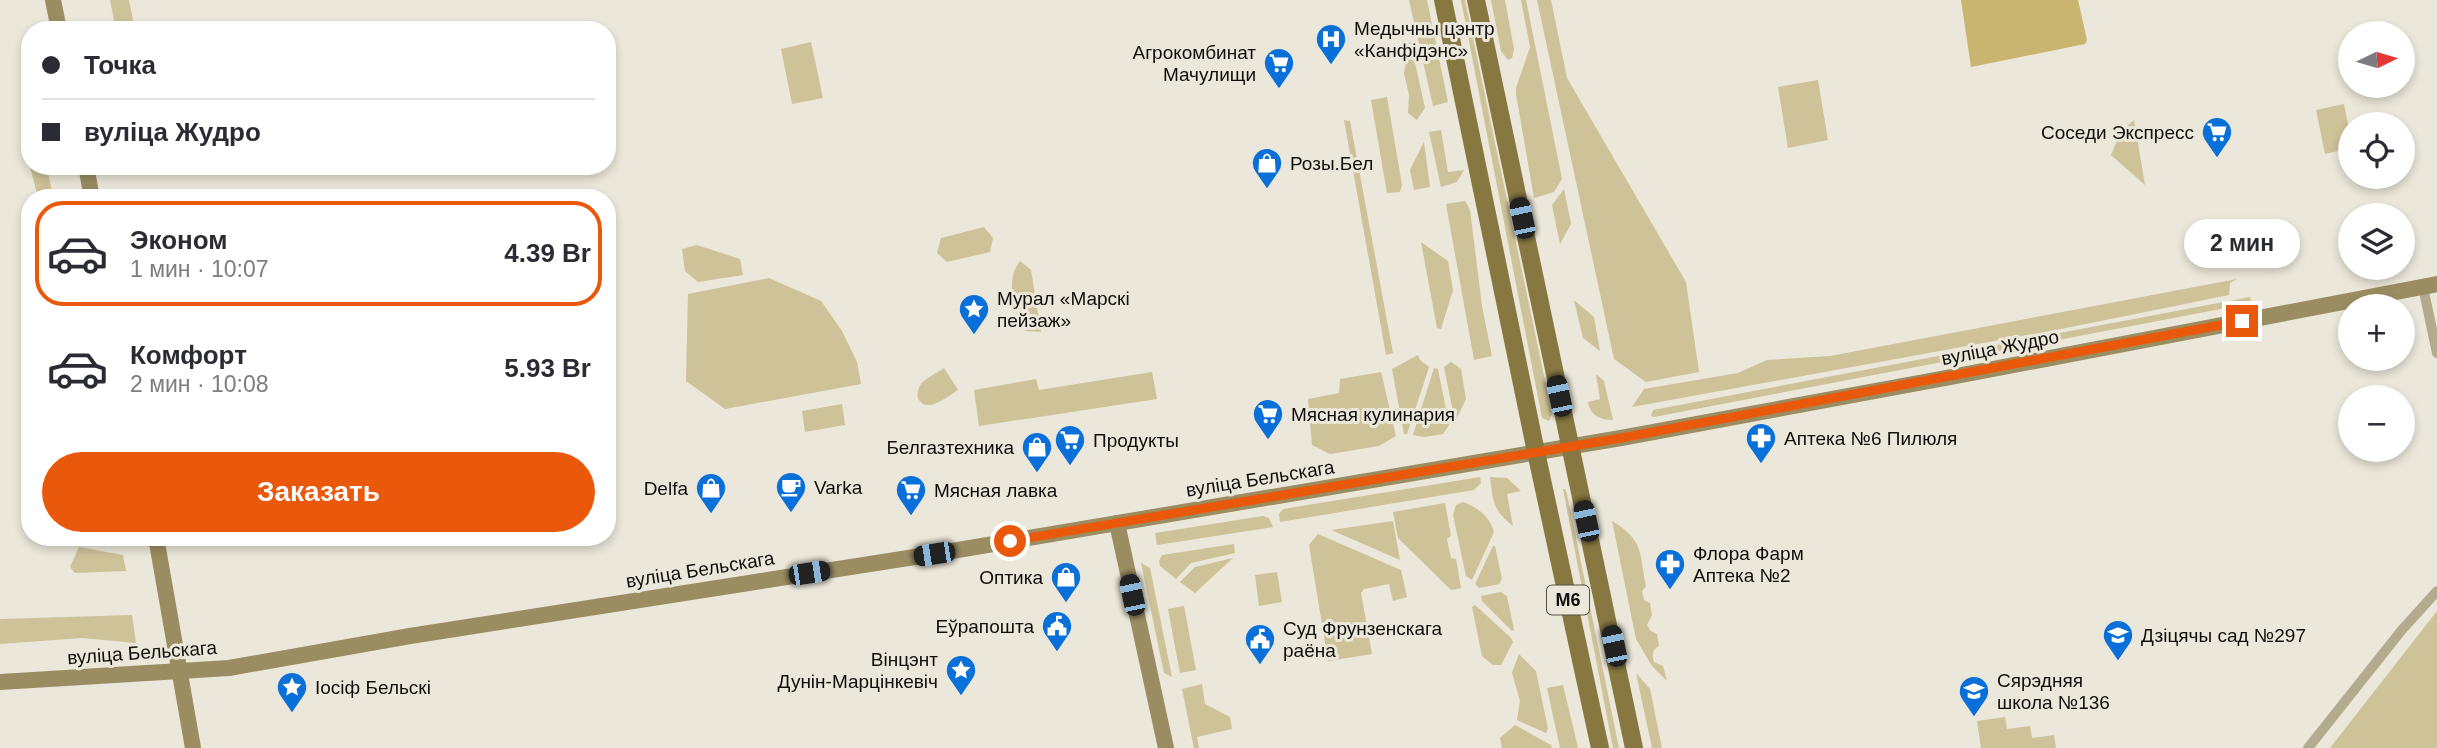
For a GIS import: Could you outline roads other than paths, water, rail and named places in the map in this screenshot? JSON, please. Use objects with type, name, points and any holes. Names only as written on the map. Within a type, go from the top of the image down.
[{"type":"main road","points":[[53,0],[57,21]]},
{"type":"main road","name":"М6","points":[[1443,0],[1600,748]]},
{"type":"main road","name":"М6","points":[[1476,0],[1634,748]]},
{"type":"main road","name":"вуліца Жудро","points":[[1570,447],[2430,285]]},
{"type":"main road","name":"вуліца Бельскага","points":[[0,682],[229,668],[1570,447]]},
{"type":"main road","points":[[1117,523],[1166,748]]},
{"type":"main road","points":[[158,546],[193,748]]},
{"type":"street","points":[[2430,285],[2437,353]]},
{"type":"street","points":[[2308,748],[2401,631],[2437,591]]},
{"type":"place","name":"Медычны цэнтр «Канфідэнс»","points":[[1331,66]]},
{"type":"place","name":"Агрокомбинат Мачулищи","points":[[1279,90]]},
{"type":"place","name":"Соседи Экспресс","points":[[2217,159]]},
{"type":"place","name":"Розы.Бел","points":[[1267,190]]},
{"type":"place","name":"Мурал «Марскі пейзаж»","points":[[974,336]]},
{"type":"place","name":"Мясная кулинария","points":[[1268,441]]},
{"type":"place","name":"Аптека №6 Пилюля","points":[[1761,465]]},
{"type":"place","name":"Продукты","points":[[1070,467]]},
{"type":"place","name":"Белгазтехника","points":[[1037,474]]},
{"type":"place","name":"Varka","points":[[791,514]]},
{"type":"place","name":"Delfa","points":[[711,515]]},
{"type":"place","name":"Мясная лавка","points":[[911,517]]},
{"type":"place","name":"Флора Фарм Аптека №2","points":[[1670,591]]},
{"type":"place","name":"Оптика","points":[[1066,604]]},
{"type":"place","name":"Еўрапошта","points":[[1057,653]]},
{"type":"place","name":"Дзіцячы сад №297","points":[[2118,662]]},
{"type":"place","name":"Суд Фрунзенскага раёна","points":[[1260,666]]},
{"type":"place","name":"Вінцэнт Дунін-Марцінкевіч","points":[[961,697]]},
{"type":"place","name":"Іосіф Бельскі","points":[[292,714]]},
{"type":"place","name":"Сярэдняя школа №136","points":[[1974,718]]}]
